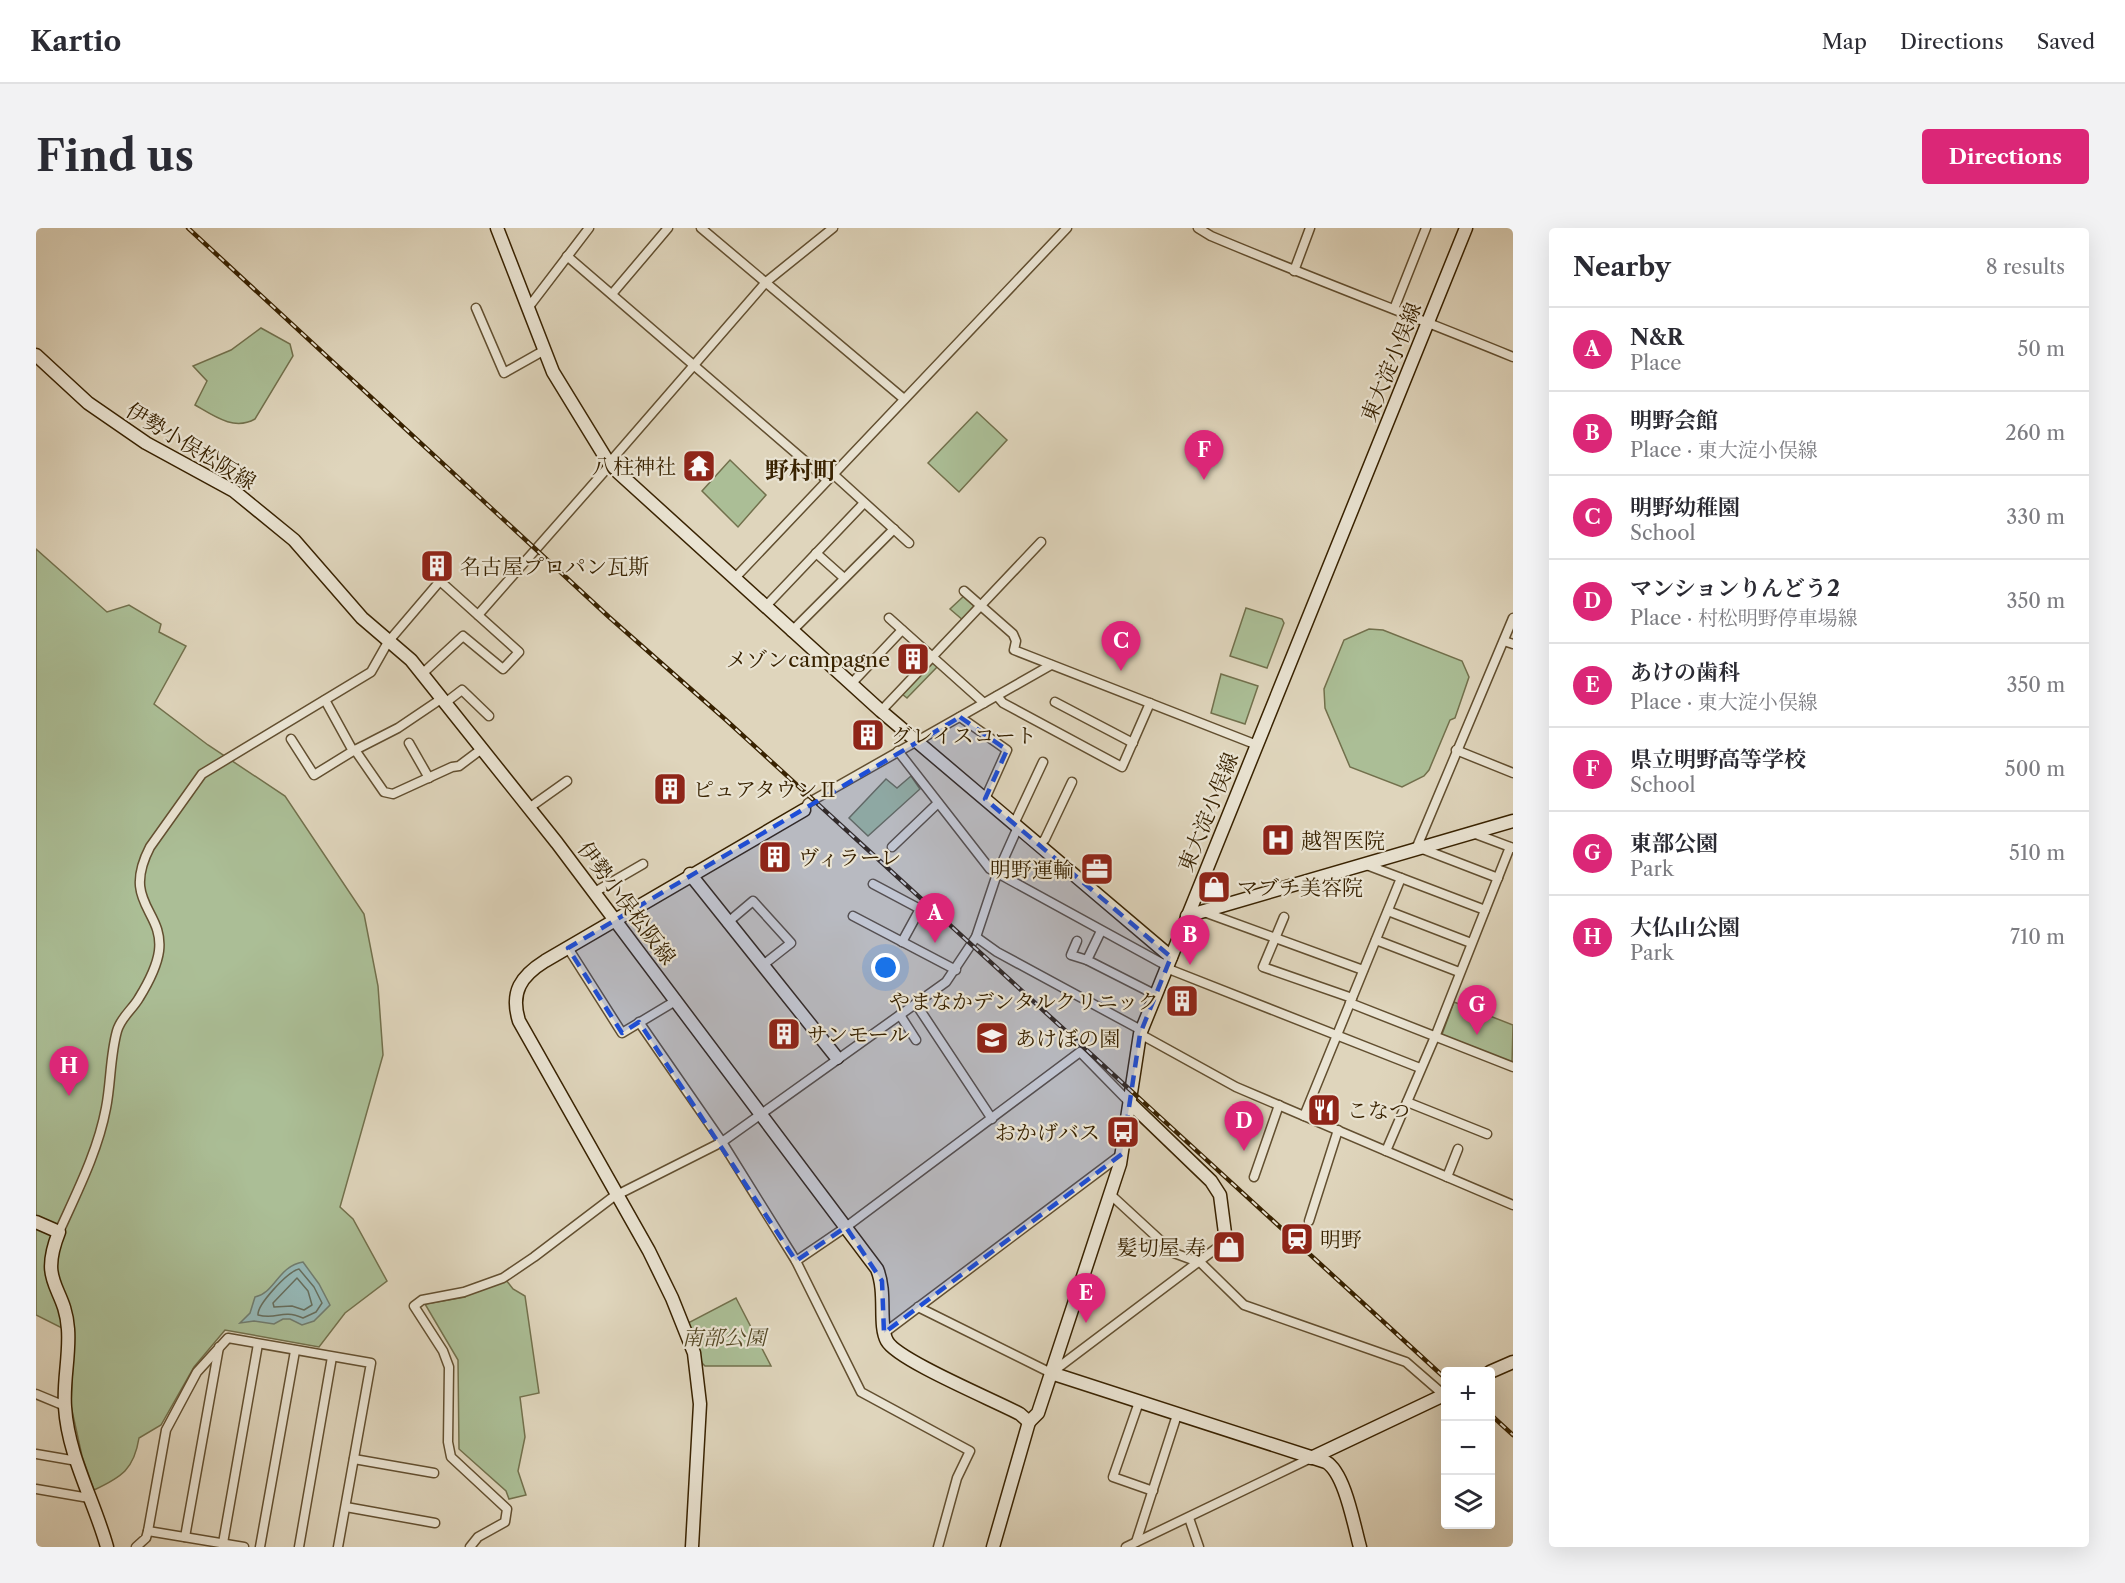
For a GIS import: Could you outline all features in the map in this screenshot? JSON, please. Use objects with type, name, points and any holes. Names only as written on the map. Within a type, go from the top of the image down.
[{"type":"main road","points":[[497,228],[543,351],[589,436],[609,464],[791,632],[1039,845],[1168,964]]},
{"type":"main road","name":"東大淀小俣線","points":[[1029,1422],[1038,1413],[1111,1194],[1122,1154],[1141,1032],[1466,228]]},
{"type":"main road","name":"伊勢小俣松阪線","points":[[36,355],[88,403],[146,443],[234,491],[294,540],[362,618],[411,660],[530,808],[677,1000],[877,1269],[882,1281],[884,1333]]},
{"type":"main road","points":[[692,1547],[700,1404],[698,1369],[688,1336],[672,1298],[618,1194],[517,1014],[516,992],[521,980],[532,969],[690,874],[804,810]]},
{"type":"main road","points":[[1187,916],[1513,821]]},
{"type":"main road","points":[[690,874],[837,1058]]},
{"type":"main road","points":[[1130,1103],[1211,1181],[1220,1195],[1226,1241]]},
{"type":"main road","points":[[36,1222],[59,1232],[53,1247],[50,1272],[68,1327],[65,1406],[88,1498],[107,1547]]},
{"type":"main road","points":[[884,1333],[890,1346],[897,1352],[1020,1414],[1029,1422],[993,1547]]},
{"type":"main road","points":[[1495,1370],[1513,1362]]},
{"type":"main road","points":[[1051,1373],[1334,1467],[1360,1547]]},
{"type":"main road","points":[[1311,1458],[1441,1397]]},
{"type":"street","points":[[528,308],[588,228]]},
{"type":"street","points":[[612,294],[668,228]]},
{"type":"street","points":[[700,228],[904,399]]},
{"type":"street","points":[[734,579],[1067,228]]},
{"type":"street","points":[[1198,228],[1211,236],[1294,271],[1428,321],[1513,357]]},
{"type":"street","points":[[1294,271],[1310,228]]},
{"type":"street","points":[[1394,309],[1426,228]]},
{"type":"street","points":[[478,615],[766,282],[827,230]]},
{"type":"street","points":[[567,256],[694,366],[864,503],[909,543]]},
{"type":"street","points":[[476,308],[504,373],[543,351]]},
{"type":"street","points":[[765,607],[864,503]]},
{"type":"street","points":[[791,632],[894,529]]},
{"type":"street","points":[[881,711],[1041,542]]},
{"type":"street","points":[[816,553],[844,578]]},
{"type":"street","points":[[59,1232],[103,1122],[117,1030],[126,1013],[139,999],[157,959],[159,945],[156,929],[140,892],[140,873],[144,859],[202,774],[371,672],[388,642],[440,581],[519,652],[503,669],[463,636],[422,674]]},
{"type":"street","points":[[963,591],[1013,634],[1016,641],[1014,650],[1257,745]]},
{"type":"street","points":[[889,618],[984,703]]},
{"type":"street","points":[[1498,878],[1417,848],[1513,618]]},
{"type":"street","points":[[851,684],[902,630]]},
{"type":"street","points":[[1504,641],[1513,644]]},
{"type":"street","points":[[804,810],[808,803],[1050,665]]},
{"type":"street","points":[[291,739],[314,775],[462,690],[489,716]]},
{"type":"street","points":[[997,696],[1004,703],[1122,767],[1150,703]]},
{"type":"street","points":[[325,700],[354,751],[384,792],[393,794],[459,766],[483,748]]},
{"type":"street","points":[[1055,702],[1133,743]]},
{"type":"street","points":[[960,717],[1007,750],[986,799]]},
{"type":"street","points":[[409,743],[429,778]]},
{"type":"street","points":[[1456,750],[1513,773]]},
{"type":"street","points":[[898,751],[997,874],[1101,931],[1168,964],[1420,1068]]},
{"type":"street","points":[[470,1547],[477,1537],[505,1522],[507,1509],[451,1457],[448,1442],[449,1366],[443,1351],[414,1306],[422,1300],[464,1292],[503,1278],[618,1194],[722,1142],[949,979],[976,937],[997,874],[1043,762]]},
{"type":"street","points":[[530,808],[567,781]]},
{"type":"street","points":[[1039,845],[1046,839],[1072,782]]},
{"type":"street","points":[[892,847],[938,803]]},
{"type":"street","points":[[1386,1151],[1512,846],[1473,832]]},
{"type":"street","points":[[593,893],[643,864]]},
{"type":"street","points":[[1363,864],[1485,910]]},
{"type":"street","points":[[1304,1116],[1401,878]]},
{"type":"street","points":[[873,884],[920,909],[902,942]]},
{"type":"street","points":[[727,923],[753,901],[791,943],[763,964]]},
{"type":"street","points":[[1203,911],[1364,970]]},
{"type":"street","points":[[1388,911],[1471,944]]},
{"type":"street","points":[[853,916],[956,970]]},
{"type":"street","points":[[1284,917],[1263,967],[1513,1067]]},
{"type":"street","points":[[1087,960],[1101,931]]},
{"type":"street","points":[[976,937],[997,952],[1236,1087],[1513,1205]]},
{"type":"street","points":[[1376,940],[1459,972]]},
{"type":"street","points":[[1077,941],[1071,955],[1087,960],[1156,995]]},
{"type":"street","points":[[568,948],[622,1033],[677,1000]]},
{"type":"street","points":[[916,1004],[992,1119]]},
{"type":"street","points":[[900,1015],[916,1040]]},
{"type":"street","points":[[639,1022],[722,1142],[796,1261],[861,1392],[970,1451],[957,1478],[938,1547]]},
{"type":"street","points":[[796,1261],[846,1227],[1080,1052],[1130,1103]]},
{"type":"street","points":[[1407,1102],[1487,1134]]},
{"type":"street","points":[[1254,1177],[1279,1106]]},
{"type":"street","points":[[1309,1221],[1338,1130]]},
{"type":"street","points":[[1447,1177],[1458,1149]]},
{"type":"street","points":[[884,1333],[1122,1154]]},
{"type":"street","points":[[1111,1194],[1174,1253],[1201,1263],[1244,1305],[1406,1362],[1441,1392]]},
{"type":"street","points":[[918,1307],[1051,1373],[1201,1263],[1226,1241]]},
{"type":"street","points":[[136,1547],[146,1538],[148,1531],[166,1430],[192,1381],[228,1338],[371,1363],[338,1547]]},
{"type":"street","points":[[223,1543],[258,1344]]},
{"type":"street","points":[[185,1537],[219,1347]]},
{"type":"street","points":[[260,1547],[295,1351]]},
{"type":"street","points":[[299,1547],[332,1357]]},
{"type":"street","points":[[36,1394],[65,1406]]},
{"type":"street","points":[[1138,1402],[1113,1476],[1153,1491]]},
{"type":"street","points":[[1136,1542],[1177,1415]]},
{"type":"street","points":[[36,1454],[77,1461]]},
{"type":"street","points":[[1126,1547],[1311,1458]]},
{"type":"street","points":[[354,1459],[435,1473]]},
{"type":"street","points":[[36,1489],[88,1498]]},
{"type":"street","points":[[346,1507],[435,1523]]},
{"type":"street","points":[[1189,1518],[1198,1547]]},
{"type":"street","points":[[148,1531],[244,1547]]},
{"type":"highlighted area","points":[[960,717],[1007,750],[985,799],[1171,957],[1140,1034],[1122,1154],[884,1333],[882,1281],[846,1227],[796,1261],[639,1022],[622,1033],[568,948]]},
{"type":"green space","points":[[261,328],[290,344],[293,356],[255,419],[232,423],[195,405],[207,381],[193,366],[231,350]]},
{"type":"green space","points":[[977,412],[1007,440],[959,492],[928,463]]},
{"type":"green space","points":[[730,460],[766,495],[738,527],[702,491]]},
{"type":"green space","points":[[36,549],[107,612],[129,605],[161,624],[159,632],[186,646],[154,704],[208,745],[285,796],[364,914],[378,986],[383,1055],[340,1207],[353,1219],[387,1281],[345,1313],[319,1347],[225,1330],[194,1367],[161,1425],[139,1438],[130,1465],[112,1481],[94,1490],[82,1456],[71,1406],[74,1334],[36,1315]]},
{"type":"green space","points":[[965,595],[978,606],[964,621],[950,609]]},
{"type":"green space","points":[[1246,608],[1282,619],[1284,623],[1267,668],[1230,656]]},
{"type":"green space","points":[[1369,629],[1383,630],[1462,661],[1469,677],[1455,718],[1450,720],[1429,770],[1424,776],[1402,787],[1350,767],[1325,708],[1324,689],[1344,640]]},
{"type":"green space","points":[[934,660],[939,665],[907,698],[902,694]]},
{"type":"green space","points":[[1221,674],[1258,686],[1245,724],[1211,713]]},
{"type":"green space","points":[[911,776],[920,789],[868,836],[849,818],[886,779],[897,788]]},
{"type":"green space","points":[[1454,1002],[1513,1025],[1512,1064],[1441,1037]]},
{"type":"green space","points":[[506,1280],[513,1289],[525,1296],[539,1393],[520,1397],[525,1437],[518,1471],[526,1495],[509,1499],[506,1491],[459,1449],[458,1360],[425,1304],[465,1297],[467,1293]]},
{"type":"green space","name":"南部公園","points":[[736,1298],[771,1366],[705,1366],[702,1363],[688,1323]]},
{"type":"water","points":[[303,1262],[319,1284],[330,1305],[314,1321],[302,1325],[290,1319],[283,1319],[274,1324],[254,1321],[240,1323],[250,1313],[255,1297],[262,1295],[288,1269]]},
{"type":"railway","points":[[188,228],[609,617],[726,720],[1441,1374]]},
{"type":"railway","points":[[1495,1419],[1513,1435]]},
{"type":"place","name":"八柱神社","points":[[699,466]]},
{"type":"place","name":"県立明野高等学校","points":[[1204,480]]},
{"type":"place","name":"名古屋プロパン瓦斯","points":[[437,566]]},
{"type":"place","name":"メゾンcampagne","points":[[913,659]]},
{"type":"place","name":"明野幼稚園","points":[[1121,671]]},
{"type":"place","name":"グレイスコート","points":[[868,735]]},
{"type":"place","name":"ピュアタウンⅡ","points":[[670,789]]},
{"type":"place","name":"越智医院","points":[[1278,840]]},
{"type":"place","name":"ヴィラーレ","points":[[775,857]]},
{"type":"place","name":"明野運輸","points":[[1097,869]]},
{"type":"place","name":"マブチ美容院","points":[[1214,887]]},
{"type":"place","name":"N&R","points":[[935,943]]},
{"type":"place","name":"明野会館","points":[[1190,965]]},
{"type":"place","name":"やまなかデンタルクリニック","points":[[1182,1001]]},
{"type":"place","name":"サンモール","points":[[784,1034]]},
{"type":"place","name":"東部公園","points":[[1477,1035]]},
{"type":"place","name":"あけぼの園","points":[[992,1038]]},
{"type":"place","name":"大仏山公園","points":[[69,1096]]},
{"type":"place","name":"こなつ","points":[[1324,1110]]},
{"type":"place","name":"おかげバス","points":[[1123,1132]]},
{"type":"place","name":"マンションりんどう2","points":[[1244,1151]]},
{"type":"place","name":"明野","points":[[1297,1239]]},
{"type":"place","name":"髪切屋 寿","points":[[1229,1247]]},
{"type":"place","name":"あけの歯科","points":[[1086,1323]]},
{"type":"district","name":"野村町","points":[[801,470]]}]
